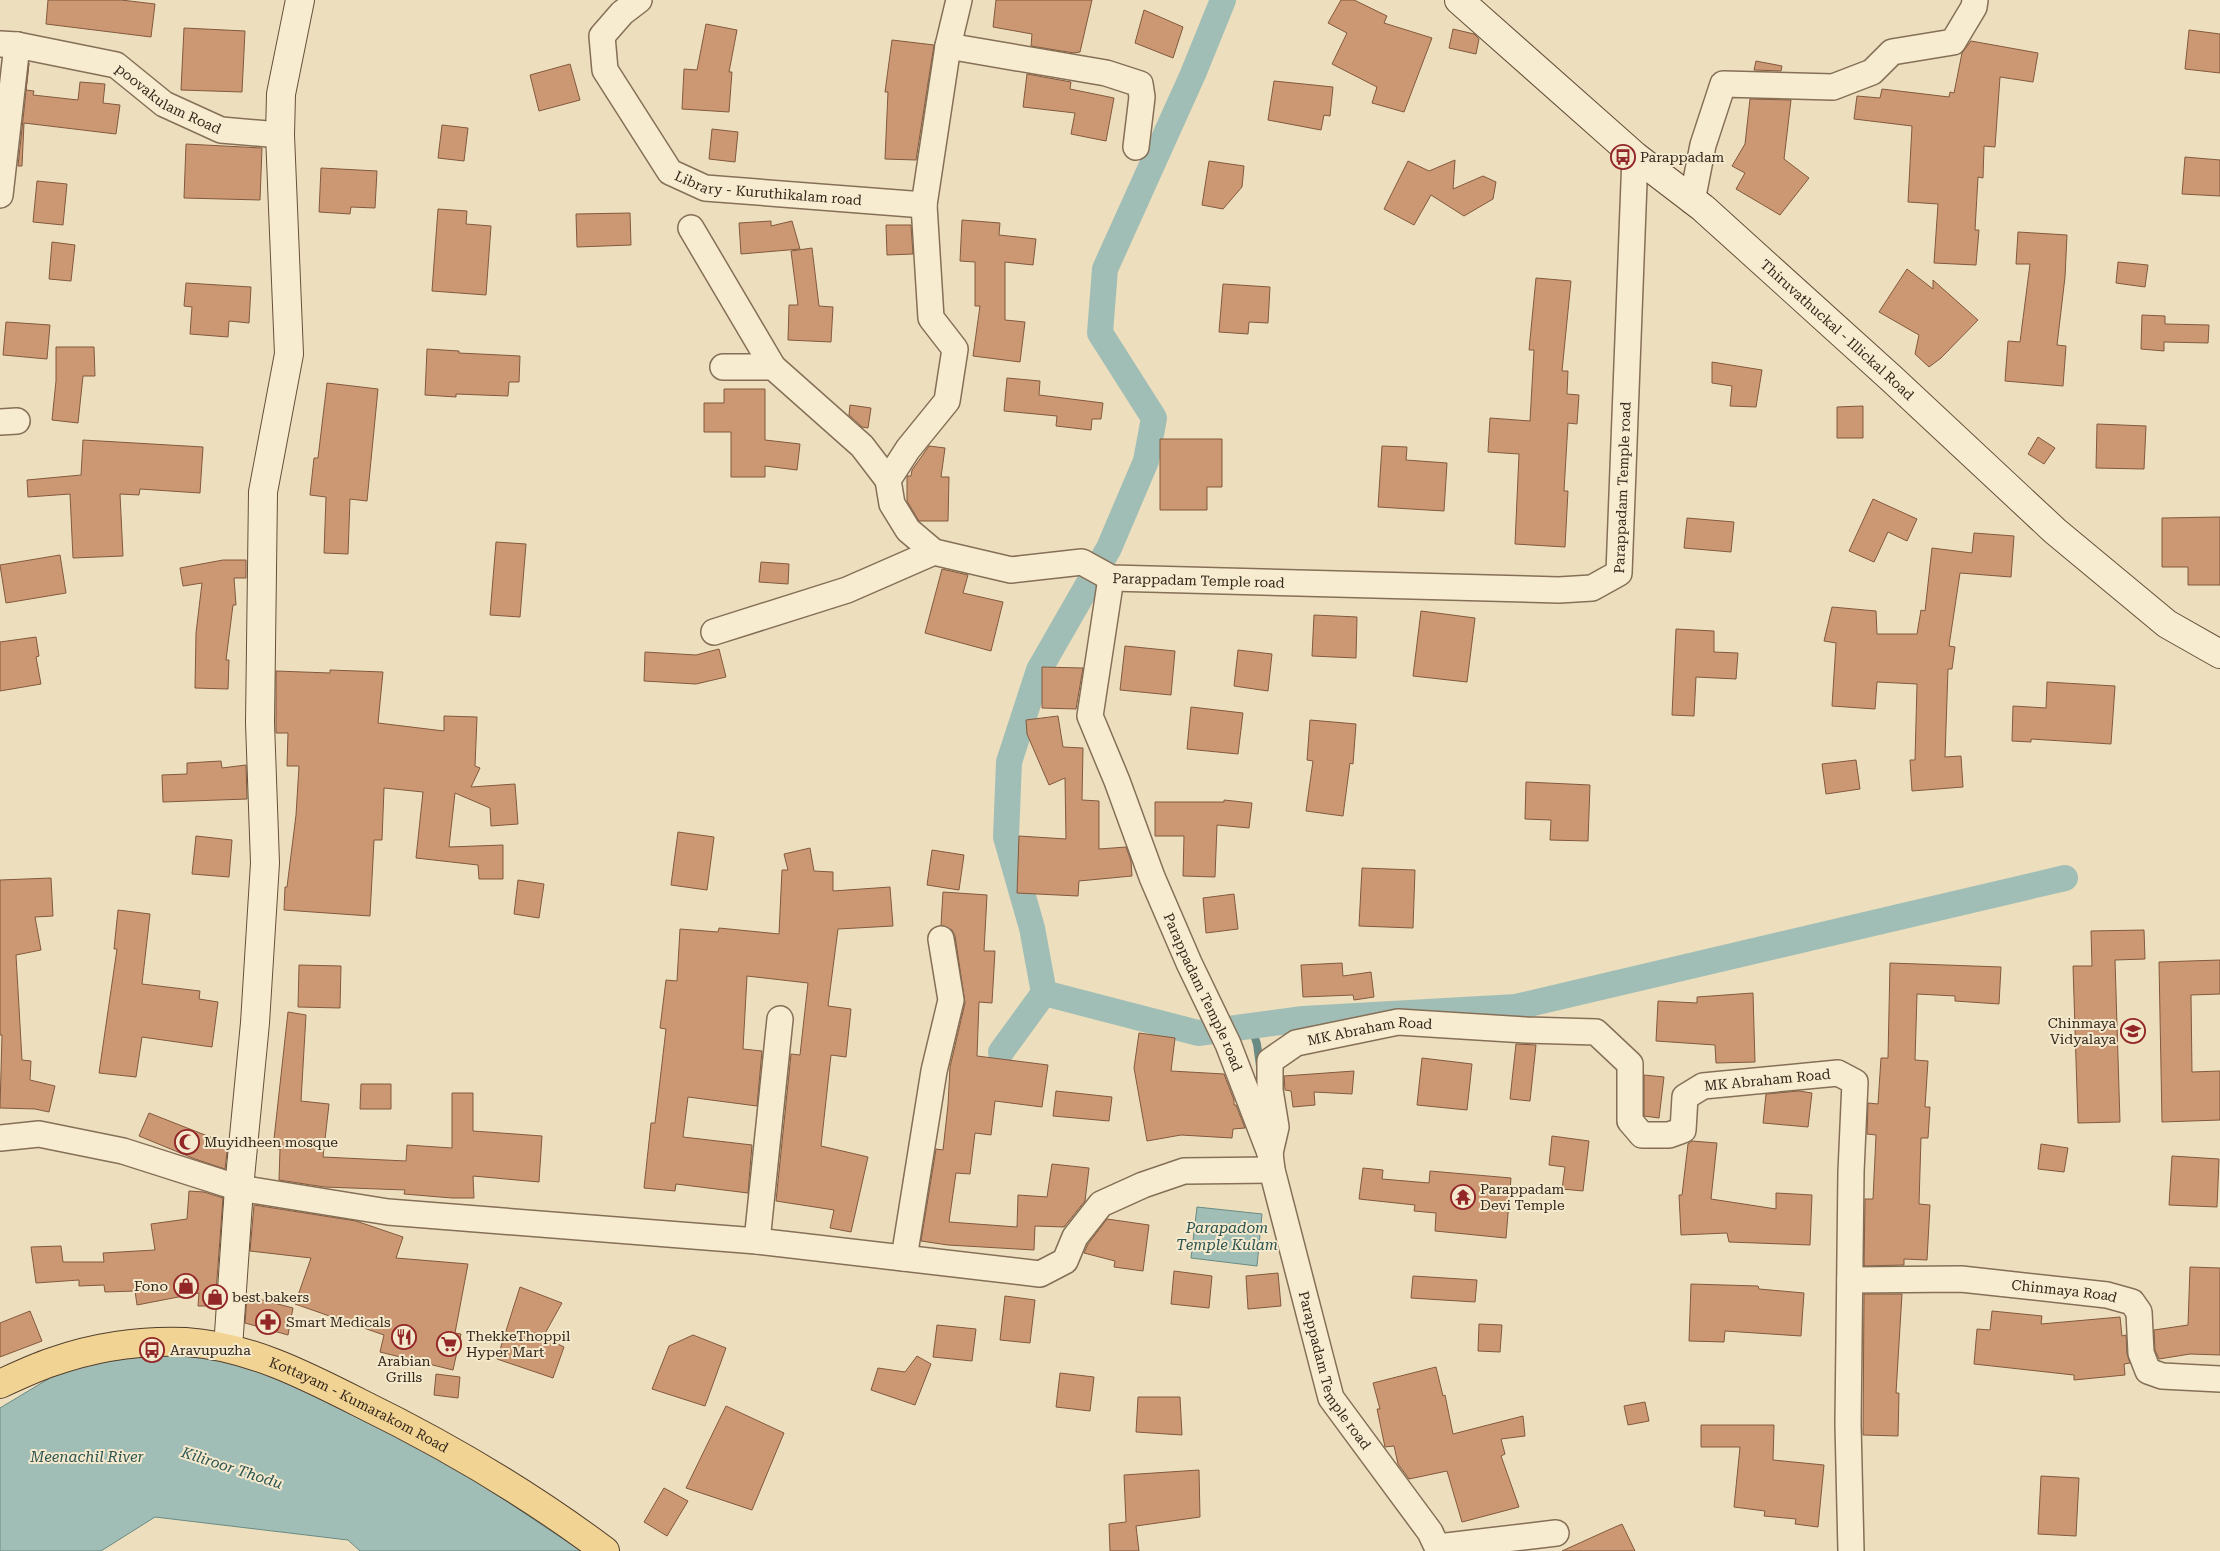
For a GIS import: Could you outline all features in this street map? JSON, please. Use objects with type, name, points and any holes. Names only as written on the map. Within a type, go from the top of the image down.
[{"type":"main road","name":"Kottayam - Kumarakom Road","points":[[0,1384],[52,1362],[100,1349],[145,1343],[178,1342],[228,1348],[300,1374],[419,1432],[510,1486],[606,1551]]},
{"type":"street","points":[[228,1348],[239,1188],[255,1023],[265,863],[260,724],[263,492],[289,354],[280,135],[281,94],[300,0]]},
{"type":"street","name":"Library - Kuruthikalam road","points":[[640,0],[622,13],[602,36],[605,70],[670,172],[705,188],[924,205]]},
{"type":"street","points":[[888,480],[908,449],[947,402],[955,349],[931,318],[924,205],[948,46],[959,0]]},
{"type":"street","name":"Thiruvathuckal - Illickal Road","points":[[1459,0],[1635,156],[1692,201],[1891,378],[2055,531],[2167,624],[2220,654]]},
{"type":"street","points":[[1692,201],[1703,145],[1723,84],[1833,87],[1872,72],[1892,52],[1953,42],[1974,7],[1975,0]]},
{"type":"street","points":[[0,195],[8,45]]},
{"type":"street","name":"poovakulam Road","points":[[8,45],[116,65],[164,104],[221,130],[280,135]]},
{"type":"street","points":[[948,46],[1106,73],[1140,84],[1142,97],[1136,147]]},
{"type":"street","name":"Parappadam Temple road","points":[[1438,1549],[1430,1532],[1331,1398],[1271,1161],[1228,1044],[1189,963],[1152,877],[1117,781],[1090,716],[1109,577],[1560,590],[1592,588],[1619,573],[1635,156]]},
{"type":"street","points":[[691,228],[773,367],[862,446],[888,480],[892,504],[908,530],[934,552],[1011,570],[1082,562],[1109,577]]},
{"type":"street","points":[[723,367],[773,367]]},
{"type":"street","points":[[714,632],[847,590],[934,552]]},
{"type":"street","points":[[904,1258],[931,1089],[951,1000],[941,939]]},
{"type":"street","points":[[757,1241],[780,1019]]},
{"type":"street","name":"MK Abraham Road","points":[[1271,1161],[1276,1128],[1270,1090],[1270,1061],[1296,1043],[1398,1022],[1526,1030],[1596,1032],[1630,1064],[1630,1121],[1642,1135],[1669,1135],[1683,1130],[1685,1097],[1703,1086],[1838,1073],[1855,1082],[1851,1172],[1848,1424],[1851,1551]]},
{"type":"street","points":[[0,1138],[39,1134],[76,1141],[124,1151],[239,1188],[388,1212],[757,1241],[1040,1274],[1065,1261],[1075,1237],[1101,1204],[1143,1185],[1184,1171],[1271,1161]]},
{"type":"street","name":"Chinmaya Road","points":[[1850,1280],[1961,1278],[2107,1295],[2123,1299],[2132,1302],[2139,1312],[2141,1353],[2148,1371],[2162,1376],[2220,1379]]},
{"type":"street","points":[[1438,1549],[1556,1532]]},
{"type":"water","name":"Parapadom Temple Kulam","points":[[1197,1207],[1262,1214],[1257,1266],[1191,1258]]},
{"type":"water","name":"Meenachil River","points":[[194,1347],[285,1379],[442,1458],[581,1551],[360,1551],[348,1540],[155,1517],[101,1551],[0,1551],[0,1408],[78,1361]]},
{"type":"building","points":[[48,0],[121,0],[155,4],[151,37],[46,24]]},
{"type":"building","points":[[996,0],[1092,0],[1080,52],[1074,53],[1031,46],[1032,34],[993,27]]},
{"type":"building","points":[[1341,0],[1354,0],[1387,16],[1384,23],[1432,38],[1404,112],[1372,103],[1377,87],[1332,64],[1347,33],[1328,23]]},
{"type":"building","points":[[1144,10],[1183,27],[1173,58],[1135,43]]},
{"type":"building","points":[[706,24],[737,30],[729,72],[732,72],[729,112],[682,109],[684,69],[697,70]]},
{"type":"building","points":[[184,28],[245,31],[242,92],[181,90]]},
{"type":"building","points":[[1453,29],[1474,34],[1479,39],[1476,54],[1449,48]]},
{"type":"building","points":[[2189,30],[2220,34],[2220,73],[2185,69]]},
{"type":"building","points":[[892,40],[934,45],[916,160],[885,159],[888,92],[885,92]]},
{"type":"building","points":[[1971,41],[2038,53],[2033,82],[2000,77],[1995,147],[1984,146],[1983,178],[1978,177],[1975,230],[1979,230],[1976,265],[1934,263],[1938,204],[1908,202],[1912,126],[1854,119],[1857,96],[1880,98],[1882,89],[1949,97],[1950,92],[1954,93],[1962,53]]},
{"type":"building","points":[[1756,61],[1782,66],[1781,71],[1754,70]]},
{"type":"building","points":[[570,64],[580,100],[539,111],[530,75]]},
{"type":"building","points":[[1027,74],[1071,82],[1070,89],[1114,98],[1106,141],[1071,134],[1075,113],[1023,107]]},
{"type":"building","points":[[1274,81],[1333,87],[1330,116],[1324,115],[1321,130],[1268,120]]},
{"type":"building","points":[[80,82],[105,84],[103,103],[120,105],[116,134],[24,123],[22,166],[18,166],[26,90],[34,91],[33,95],[78,100]]},
{"type":"building","points":[[1750,99],[1791,100],[1784,159],[1809,178],[1780,215],[1736,189],[1745,173],[1732,166],[1745,144]]},
{"type":"building","points":[[442,125],[468,128],[464,161],[438,158]]},
{"type":"building","points":[[712,129],[738,132],[735,162],[709,159]]},
{"type":"building","points":[[186,144],[262,148],[260,200],[184,198]]},
{"type":"building","points":[[2185,157],[2220,160],[2220,196],[2182,194]]},
{"type":"building","points":[[1455,160],[1453,189],[1483,176],[1496,182],[1493,199],[1464,216],[1431,195],[1414,225],[1384,209],[1408,161],[1429,171]]},
{"type":"building","points":[[1209,161],[1244,166],[1242,187],[1223,209],[1202,205]]},
{"type":"building","points":[[321,168],[377,171],[375,208],[351,207],[350,214],[319,212]]},
{"type":"building","points":[[37,181],[67,184],[63,225],[33,222]]},
{"type":"building","points":[[438,209],[467,211],[466,224],[491,226],[486,295],[432,291]]},
{"type":"building","points":[[630,213],[631,245],[577,247],[576,214]]},
{"type":"building","points":[[962,220],[1000,223],[999,235],[1036,239],[1033,265],[1005,262],[1005,320],[1025,322],[1020,362],[973,356],[980,306],[975,306],[975,262],[960,261]]},
{"type":"building","points":[[771,221],[771,226],[792,221],[800,249],[741,254],[739,223]]},
{"type":"building","points":[[886,225],[911,225],[913,254],[887,255]]},
{"type":"building","points":[[2018,232],[2067,235],[2065,277],[2057,345],[2066,346],[2063,386],[2005,381],[2008,341],[2020,342],[2030,264],[2016,264]]},
{"type":"building","points":[[52,242],[75,245],[71,281],[49,279]]},
{"type":"building","points":[[812,248],[819,306],[833,307],[831,342],[788,340],[789,305],[798,305],[791,251]]},
{"type":"building","points":[[2118,262],[2148,265],[2145,287],[2116,283]]},
{"type":"building","points":[[1907,269],[1933,289],[1933,280],[1978,320],[1941,358],[1929,367],[1915,354],[1919,335],[1879,312]]},
{"type":"building","points":[[1536,278],[1571,281],[1562,371],[1568,371],[1567,394],[1579,395],[1577,424],[1568,423],[1564,491],[1568,491],[1565,547],[1515,544],[1519,454],[1488,452],[1490,418],[1530,421],[1534,350],[1529,350]]},
{"type":"building","points":[[186,283],[251,287],[249,323],[229,321],[228,337],[190,334],[192,307],[184,306]]},
{"type":"building","points":[[1223,284],[1270,287],[1268,323],[1249,322],[1248,334],[1219,332]]},
{"type":"building","points":[[2142,315],[2165,316],[2165,324],[2209,325],[2208,343],[2164,342],[2164,351],[2141,349]]},
{"type":"building","points":[[6,322],[50,325],[47,359],[3,355]]},
{"type":"building","points":[[56,347],[94,347],[95,376],[83,376],[78,423],[52,420],[56,381]]},
{"type":"building","points":[[427,349],[459,351],[459,353],[520,356],[519,382],[509,382],[508,396],[456,394],[456,397],[425,395]]},
{"type":"building","points":[[1712,362],[1762,370],[1756,407],[1730,406],[1732,386],[1712,383]]},
{"type":"building","points":[[1007,378],[1040,381],[1039,395],[1103,403],[1101,419],[1092,419],[1091,430],[1056,426],[1057,416],[1004,411]]},
{"type":"building","points":[[327,383],[378,389],[367,501],[350,499],[348,554],[324,553],[326,497],[310,495],[314,458],[318,458]]},
{"type":"building","points":[[724,389],[765,389],[765,440],[800,444],[797,470],[765,466],[765,477],[731,477],[731,432],[704,432],[704,403],[724,403]]},
{"type":"building","points":[[850,405],[871,408],[868,428],[862,427],[849,415]]},
{"type":"building","points":[[1863,406],[1863,438],[1837,438],[1837,407]]},
{"type":"building","points":[[2097,424],[2146,426],[2144,469],[2096,468]]},
{"type":"building","points":[[2038,437],[2055,448],[2044,464],[2028,454]]},
{"type":"building","points":[[1160,439],[1222,439],[1222,487],[1207,487],[1207,510],[1160,510]]},
{"type":"building","points":[[83,440],[203,447],[200,493],[140,489],[139,495],[120,494],[123,556],[73,558],[70,494],[28,497],[27,480],[81,475]]},
{"type":"building","points":[[929,446],[945,448],[941,477],[949,477],[948,521],[919,521],[907,501],[907,476],[911,476],[912,470]]},
{"type":"building","points":[[1382,446],[1407,447],[1406,460],[1447,463],[1444,511],[1378,507]]},
{"type":"building","points":[[1873,499],[1917,519],[1907,541],[1888,532],[1874,562],[1849,551]]},
{"type":"building","points":[[2220,517],[2220,585],[2188,585],[2188,567],[2162,567],[2162,518]]},
{"type":"building","points":[[1687,518],[1734,522],[1731,552],[1684,548]]},
{"type":"building","points":[[1974,533],[2014,536],[2011,577],[1960,573],[1949,646],[1955,647],[1952,669],[1948,669],[1945,757],[1961,756],[1963,787],[1912,791],[1910,760],[1915,760],[1917,684],[1877,682],[1875,709],[1832,706],[1836,643],[1824,641],[1832,607],[1876,611],[1877,634],[1917,634],[1921,610],[1925,611],[1932,548],[1972,553]]},
{"type":"building","points":[[496,542],[526,544],[520,617],[490,615]]},
{"type":"building","points":[[60,555],[66,593],[6,603],[0,565]]},
{"type":"building","points":[[223,560],[246,560],[246,578],[234,578],[236,605],[233,605],[226,660],[229,660],[228,689],[195,688],[196,633],[202,583],[183,586],[180,568]]},
{"type":"building","points":[[761,562],[789,564],[788,584],[759,582]]},
{"type":"building","points":[[942,569],[968,575],[963,593],[1003,602],[991,651],[925,633]]},
{"type":"building","points":[[1421,611],[1475,618],[1467,682],[1413,676]]},
{"type":"building","points":[[1314,615],[1357,617],[1356,658],[1312,656]]},
{"type":"building","points":[[1676,629],[1714,631],[1714,652],[1738,653],[1736,679],[1696,677],[1694,716],[1672,715]]},
{"type":"building","points":[[36,637],[39,656],[36,657],[41,684],[0,691],[0,642]]},
{"type":"building","points":[[1125,646],[1175,651],[1171,695],[1120,690]]},
{"type":"building","points":[[719,649],[726,677],[696,684],[644,681],[645,652],[696,655]]},
{"type":"building","points":[[1238,650],[1272,654],[1268,691],[1234,686]]},
{"type":"building","points":[[1042,667],[1083,668],[1076,709],[1042,708]]},
{"type":"building","points":[[330,670],[383,672],[378,723],[444,731],[444,716],[477,717],[475,766],[480,768],[471,787],[515,784],[518,824],[491,826],[490,808],[455,793],[449,847],[503,845],[503,879],[479,879],[478,865],[416,858],[423,792],[384,788],[382,840],[374,840],[370,916],[284,910],[285,887],[287,887],[296,815],[299,766],[287,766],[288,733],[276,733],[276,671],[330,673]]},
{"type":"building","points":[[2047,682],[2115,686],[2111,744],[2031,739],[2031,742],[2012,741],[2013,706],[2046,708]]},
{"type":"building","points":[[1191,707],[1243,713],[1238,754],[1187,749]]},
{"type":"building","points":[[1058,716],[1063,747],[1083,748],[1082,800],[1099,801],[1099,849],[1126,847],[1131,861],[1132,876],[1079,881],[1078,896],[1017,893],[1019,836],[1066,839],[1065,778],[1049,785],[1027,734],[1026,720]]},
{"type":"building","points":[[1310,720],[1356,724],[1353,764],[1350,763],[1343,816],[1306,811],[1313,761],[1307,760]]},
{"type":"building","points":[[1856,760],[1860,789],[1826,794],[1822,764]]},
{"type":"building","points":[[221,761],[222,768],[246,765],[247,799],[163,802],[162,775],[187,774],[187,763]]},
{"type":"building","points":[[1526,782],[1590,785],[1588,841],[1550,840],[1551,820],[1525,819]]},
{"type":"building","points":[[1224,800],[1252,803],[1249,828],[1217,825],[1215,877],[1183,876],[1184,836],[1155,836],[1155,802],[1224,802]]},
{"type":"building","points":[[678,832],[714,837],[707,890],[671,885]]},
{"type":"building","points":[[196,836],[232,840],[229,877],[192,874]]},
{"type":"building","points":[[810,848],[814,871],[833,872],[833,891],[890,887],[893,926],[838,929],[828,1006],[851,1009],[846,1057],[831,1055],[821,1146],[868,1157],[851,1232],[830,1228],[834,1210],[776,1201],[791,1054],[800,1055],[808,983],[747,976],[743,1049],[762,1051],[757,1106],[688,1097],[683,1137],[752,1145],[748,1193],[676,1184],[675,1191],[644,1188],[651,1123],[655,1123],[666,1029],[660,1028],[666,980],[677,981],[680,929],[718,932],[719,928],[779,934],[782,870],[788,870],[784,854]]},
{"type":"building","points":[[932,850],[964,855],[959,890],[927,885]]},
{"type":"building","points":[[1362,868],[1415,870],[1413,928],[1359,926]]},
{"type":"building","points":[[51,878],[53,916],[35,917],[41,950],[16,955],[22,1060],[31,1061],[30,1080],[55,1086],[49,1112],[35,1109],[0,1108],[2,1035],[0,1035],[0,880]]},
{"type":"building","points":[[518,880],[544,884],[539,918],[514,914]]},
{"type":"building","points":[[943,892],[987,895],[984,951],[995,951],[992,1003],[979,1002],[977,1056],[1048,1065],[1042,1107],[995,1101],[991,1135],[975,1133],[970,1174],[956,1173],[949,1222],[1017,1227],[1018,1195],[1047,1197],[1052,1164],[1089,1168],[1085,1201],[1064,1227],[1035,1226],[1034,1250],[948,1245],[921,1241],[936,1149],[943,1150],[950,1067],[965,1003],[955,936],[952,930],[941,925]]},
{"type":"building","points":[[1234,894],[1238,929],[1206,933],[1203,898]]},
{"type":"building","points":[[118,910],[150,914],[142,984],[200,991],[199,999],[218,1002],[212,1047],[142,1037],[136,1077],[99,1073],[117,949],[114,949]]},
{"type":"building","points":[[2144,930],[2145,959],[2115,960],[2120,1122],[2078,1123],[2073,966],[2092,966],[2091,931]]},
{"type":"building","points":[[2220,960],[2220,994],[2191,995],[2192,1072],[2220,1071],[2220,1120],[2162,1122],[2159,962]]},
{"type":"building","points":[[1342,963],[1343,976],[1371,972],[1374,997],[1354,1000],[1353,995],[1303,997],[1301,965]]},
{"type":"building","points":[[1890,963],[2001,967],[1999,1004],[1955,1001],[1955,996],[1917,994],[1915,1060],[1928,1061],[1925,1107],[1930,1107],[1928,1138],[1921,1138],[1919,1204],[1930,1205],[1927,1260],[1904,1259],[1904,1265],[1864,1266],[1865,1199],[1873,1199],[1876,1135],[1867,1134],[1868,1103],[1878,1104],[1881,1058],[1888,1058]]},
{"type":"building","points":[[299,965],[341,966],[340,1008],[298,1007]]},
{"type":"building","points":[[1753,993],[1755,1062],[1716,1063],[1715,1045],[1656,1041],[1658,1001],[1697,1003],[1697,997]]},
{"type":"building","points":[[288,1012],[306,1015],[301,1101],[329,1104],[323,1157],[406,1161],[407,1145],[452,1148],[452,1093],[473,1093],[473,1131],[542,1136],[539,1182],[473,1176],[474,1198],[452,1198],[404,1194],[405,1190],[324,1187],[279,1180],[280,1149],[273,1148]]},
{"type":"building","points":[[1139,1033],[1175,1038],[1171,1071],[1224,1074],[1234,1100],[1234,1105],[1236,1105],[1245,1128],[1233,1129],[1232,1138],[1181,1135],[1147,1141],[1134,1068]]},
{"type":"building","points":[[1516,1044],[1536,1045],[1530,1101],[1510,1099]]},
{"type":"building","points":[[1422,1058],[1472,1064],[1467,1110],[1417,1105]]},
{"type":"building","points":[[1354,1071],[1352,1094],[1314,1092],[1315,1105],[1293,1107],[1291,1091],[1285,1090],[1284,1076]]},
{"type":"building","points":[[1644,1075],[1664,1077],[1659,1118],[1644,1116]]},
{"type":"building","points":[[361,1084],[391,1084],[391,1109],[360,1109]]},
{"type":"building","points":[[1056,1091],[1112,1097],[1109,1121],[1053,1116]]},
{"type":"building","points":[[1799,1091],[1812,1093],[1808,1127],[1763,1123],[1766,1094]]},
{"type":"building","name":"Muyidheen mosque","points":[[149,1113],[228,1144],[225,1169],[139,1136]]},
{"type":"building","points":[[1552,1136],[1589,1141],[1583,1191],[1562,1189],[1565,1167],[1549,1165]]},
{"type":"building","points":[[1692,1141],[1717,1143],[1711,1199],[1776,1209],[1776,1193],[1812,1195],[1810,1245],[1729,1242],[1727,1233],[1681,1235],[1679,1195],[1682,1195],[1688,1144]]},
{"type":"building","points":[[2041,1144],[2068,1148],[2064,1172],[2038,1169]]},
{"type":"building","points":[[2172,1156],[2219,1159],[2217,1207],[2169,1205]]},
{"type":"building","name":"Parappadam Devi Temple","points":[[1363,1168],[1383,1170],[1382,1179],[1429,1183],[1430,1171],[1511,1178],[1506,1238],[1435,1231],[1436,1213],[1414,1211],[1415,1205],[1359,1199]]},
{"type":"building","points":[[189,1191],[204,1192],[223,1198],[215,1306],[198,1306],[199,1293],[137,1305],[135,1291],[105,1292],[104,1285],[79,1286],[79,1280],[36,1283],[31,1247],[61,1246],[63,1262],[104,1262],[103,1253],[155,1250],[151,1224],[187,1219]]},
{"type":"building","points":[[254,1205],[356,1221],[403,1237],[396,1258],[468,1264],[455,1333],[461,1334],[453,1370],[380,1352],[384,1335],[295,1304],[311,1258],[250,1251]]},
{"type":"building","points":[[1107,1219],[1149,1225],[1143,1271],[1114,1267],[1115,1261],[1084,1253],[1088,1244]]},
{"type":"building","points":[[2190,1267],[2220,1268],[2220,1355],[2190,1354],[2159,1359],[2155,1350],[2154,1330],[2188,1325]]},
{"type":"building","points":[[1174,1271],[1212,1276],[1209,1308],[1171,1304]]},
{"type":"building","points":[[1278,1273],[1281,1306],[1248,1309],[1246,1276]]},
{"type":"building","points":[[1413,1276],[1477,1280],[1475,1302],[1411,1298]]},
{"type":"building","points":[[1691,1284],[1758,1286],[1759,1289],[1804,1293],[1801,1336],[1725,1331],[1724,1342],[1689,1341]]},
{"type":"building","points":[[520,1287],[562,1303],[543,1337],[564,1347],[553,1378],[497,1359]]},
{"type":"building","points":[[1864,1294],[1902,1294],[1896,1393],[1899,1393],[1898,1436],[1863,1435]]},
{"type":"building","points":[[247,1296],[293,1308],[288,1335],[245,1323]]},
{"type":"building","points":[[1005,1296],[1035,1300],[1030,1343],[1000,1340]]},
{"type":"building","points":[[30,1311],[42,1341],[0,1357],[0,1323]]},
{"type":"building","points":[[1992,1311],[2042,1316],[2041,1324],[2120,1317],[2122,1336],[2126,1335],[2127,1354],[2130,1363],[2124,1364],[2125,1375],[2074,1380],[2074,1375],[1974,1364],[1977,1329],[1990,1330]]},
{"type":"building","points":[[1479,1324],[1502,1325],[1500,1352],[1478,1351]]},
{"type":"building","points":[[937,1325],[976,1329],[972,1361],[933,1357]]},
{"type":"building","points":[[693,1335],[726,1348],[705,1406],[652,1389],[669,1346]]},
{"type":"building","points":[[917,1356],[931,1364],[915,1405],[871,1390],[878,1368],[905,1372]]},
{"type":"building","points":[[1436,1367],[1443,1396],[1445,1395],[1453,1434],[1523,1416],[1525,1436],[1501,1439],[1505,1454],[1501,1456],[1519,1507],[1462,1522],[1447,1471],[1409,1479],[1398,1464],[1394,1446],[1385,1447],[1377,1409],[1380,1409],[1373,1383]]},
{"type":"building","points":[[1060,1373],[1094,1377],[1090,1411],[1056,1407]]},
{"type":"building","points":[[436,1374],[460,1377],[458,1398],[434,1395]]},
{"type":"building","points":[[1138,1397],[1180,1397],[1182,1435],[1136,1432]]},
{"type":"building","points":[[1645,1402],[1649,1421],[1628,1425],[1624,1406]]},
{"type":"building","points":[[726,1406],[784,1433],[752,1510],[686,1488]]},
{"type":"building","points":[[1701,1425],[1774,1425],[1773,1460],[1824,1465],[1818,1527],[1795,1524],[1796,1519],[1764,1516],[1765,1511],[1734,1507],[1740,1447],[1701,1447]]},
{"type":"building","points":[[1199,1470],[1200,1517],[1136,1526],[1139,1551],[1110,1551],[1109,1524],[1126,1522],[1124,1475]]},
{"type":"building","points":[[2041,1476],[2079,1478],[2076,1536],[2038,1534]]},
{"type":"building","points":[[664,1488],[688,1501],[667,1536],[644,1522]]},
{"type":"building","points":[[1622,1524],[1635,1551],[1562,1551],[1606,1531]]},
{"type":"waterway","points":[[1001,1052],[1044,993],[1032,928],[1006,837],[1009,762],[1039,670],[1109,548],[1146,461],[1154,418],[1100,333],[1105,269],[1193,74],[1223,0]]},
{"type":"waterway","points":[[1044,993],[1198,1033],[1303,1019],[1516,1007],[2065,878]]},
{"type":"waterway","points":[[1251,1026],[1257,1044],[1260,1066]]},
{"type":"place","name":"Parappadam","points":[[1623,157]]},
{"type":"place","name":"Chinmaya Vidyalaya","points":[[2133,1031]]},
{"type":"place","name":"Muyidheen mosque","points":[[187,1142]]},
{"type":"place","name":"Parappadam Devi Temple","points":[[1463,1197]]},
{"type":"place","name":"Fono","points":[[186,1286]]},
{"type":"place","name":"best bakers","points":[[215,1297]]},
{"type":"place","name":"Smart Medicals","points":[[268,1322]]},
{"type":"place","name":"Arabian Grills","points":[[404,1337]]},
{"type":"place","name":"ThekkeThoppil Hyper Mart","points":[[449,1344]]},
{"type":"place","name":"Aravupuzha","points":[[152,1350]]},
{"type":"water label","name":"Kiliroor Thodu","points":[[232,1468]]}]
